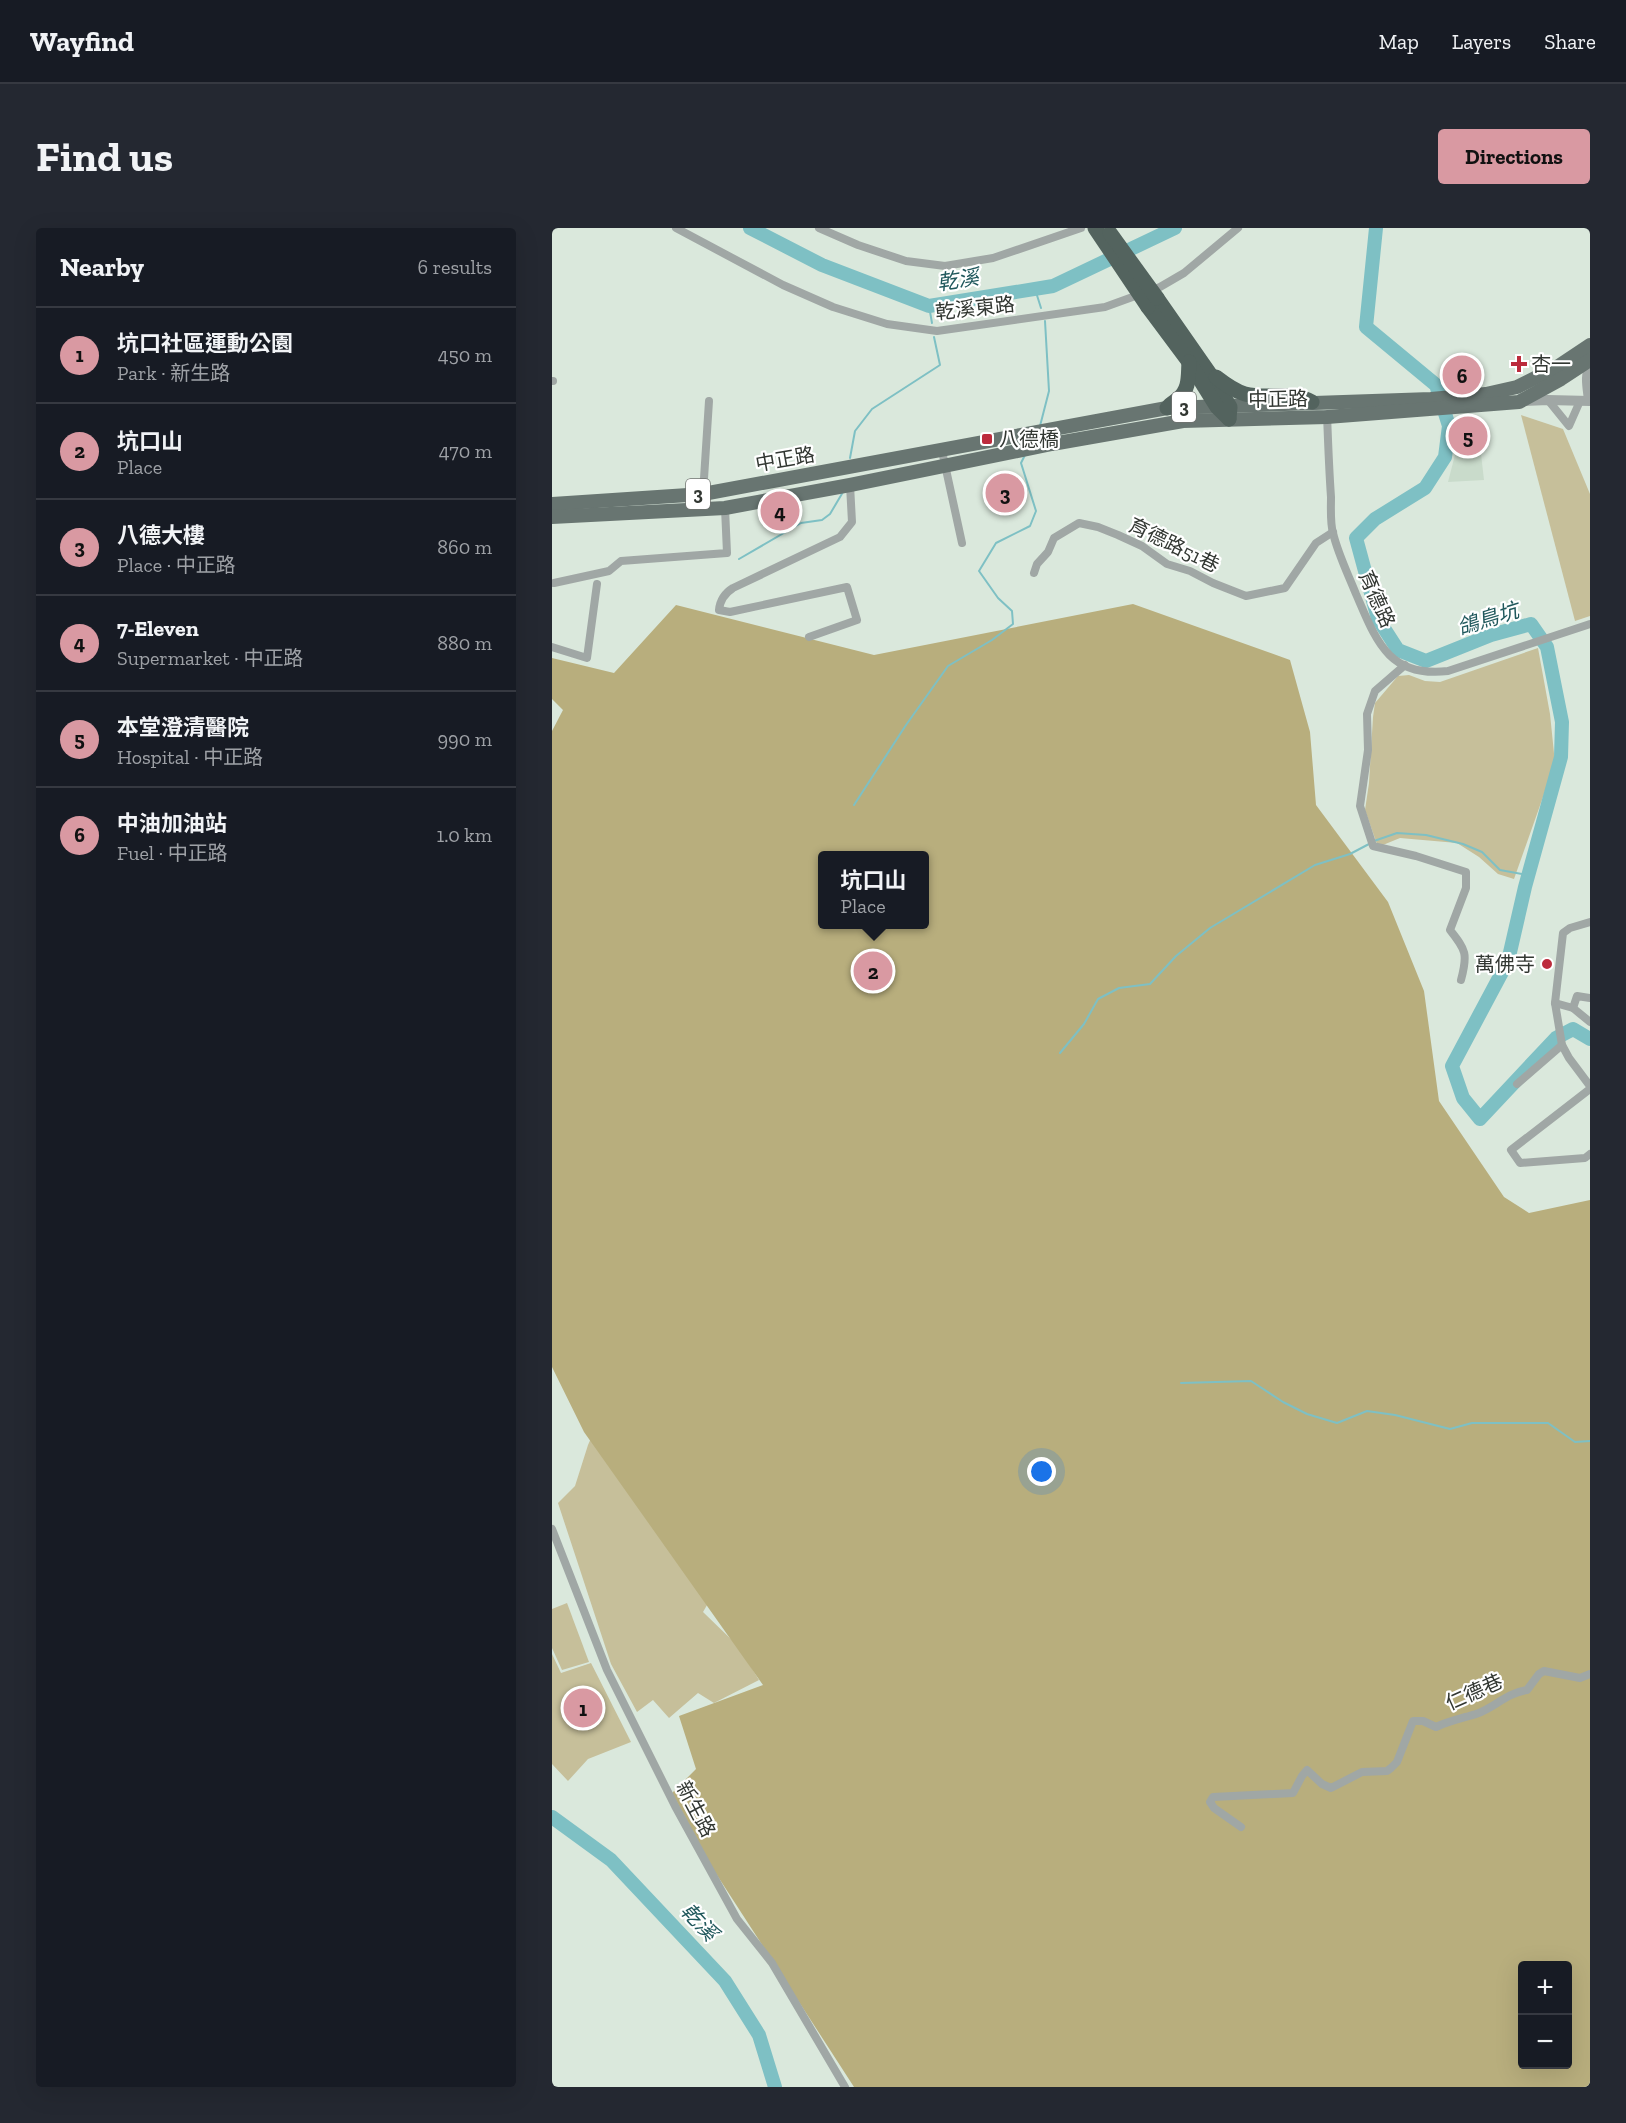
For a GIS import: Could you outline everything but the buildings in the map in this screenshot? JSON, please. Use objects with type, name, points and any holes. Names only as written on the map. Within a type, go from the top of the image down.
[{"type":"highway","points":[[1095,228],[1210,374],[1225,411]]},
{"type":"highway","points":[[1106,228],[1189,362],[1225,411]]},
{"type":"highway","points":[[1167,408],[1186,388],[1189,379],[1189,362]]},
{"type":"highway","points":[[1210,374],[1244,394],[1297,396],[1319,402]]},
{"type":"main road","name":"3","points":[[1455,403],[1517,387],[1557,367],[1590,345]]},
{"type":"main road","name":"3","points":[[1432,405],[1518,402],[1590,362]]},
{"type":"main road","name":"中正路","points":[[552,518],[725,508],[850,486],[1225,411],[1319,402],[1432,405]]},
{"type":"main road","name":"中正路","points":[[552,504],[703,494],[1167,408],[1327,417],[1432,405]]},
{"type":"main road","points":[[745,486],[749,503]]},
{"type":"street","name":"乾溪東路","points":[[676,228],[783,285],[833,307],[887,324],[937,331],[1105,307],[1128,300],[1160,287],[1184,273],[1238,228]]},
{"type":"street","points":[[819,228],[858,245],[906,261],[945,267],[993,258],[1081,228]]},
{"type":"street","points":[[1548,400],[1569,426],[1586,401],[1587,370],[1590,362]]},
{"type":"street","points":[[1517,387],[1518,402],[1586,401]]},
{"type":"street","points":[[703,494],[709,401]]},
{"type":"street","name":"育德路","points":[[1319,402],[1327,417],[1332,532],[1344,567],[1375,638],[1395,661],[1429,673],[1448,671],[1590,624]]},
{"type":"street","points":[[942,451],[962,543]]},
{"type":"street","points":[[809,638],[856,620],[846,587],[730,612],[719,610],[720,603],[727,592],[733,588],[840,537],[852,522],[850,486]]},
{"type":"street","points":[[554,583],[609,571],[621,561],[727,553],[725,508]]},
{"type":"street","name":"育德路51巷","points":[[1034,573],[1037,564],[1048,552],[1054,538],[1079,523],[1118,535],[1142,546],[1167,564],[1190,571],[1246,596],[1286,588],[1316,543],[1332,532]]},
{"type":"street","points":[[552,647],[587,658],[597,584]]},
{"type":"street","points":[[1405,665],[1375,691],[1367,714],[1368,750],[1360,806],[1373,846],[1416,856],[1466,872],[1466,888],[1450,930],[1464,948],[1461,980]]},
{"type":"street","points":[[1590,922],[1570,928],[1563,933],[1556,1006],[1562,1042],[1569,1058],[1590,1088],[1511,1150],[1520,1163],[1585,1158],[1590,1154]]},
{"type":"street","points":[[1572,1008],[1577,996],[1590,998]]},
{"type":"street","points":[[1556,1006],[1572,1008],[1590,1022]]},
{"type":"street","points":[[1517,1084],[1562,1042]]},
{"type":"street","name":"新生路","points":[[552,1528],[607,1670],[675,1806],[736,1919],[772,1963],[845,2087]]},
{"type":"street","name":"仁德巷","points":[[1241,1827],[1214,1808],[1210,1802],[1214,1797],[1293,1793],[1307,1770],[1330,1788],[1362,1772],[1387,1771],[1397,1762],[1413,1720],[1423,1720],[1436,1727],[1454,1719],[1478,1713],[1513,1692],[1527,1690],[1544,1671],[1580,1678],[1590,1674]]},
{"type":"shaded area","points":[[1521,415],[1563,429],[1590,494],[1590,616],[1575,621]]},
{"type":"shaded area","points":[[1477,419],[1484,480],[1448,482],[1456,451],[1459,422]]},
{"type":"shaded area","points":[[1133,604],[1290,660],[1310,732],[1316,805],[1388,902],[1424,991],[1439,1101],[1504,1197],[1529,1213],[1590,1200],[1590,2087],[854,2087],[713,1869],[672,1793],[696,1769],[679,1716],[763,1685],[584,1432],[552,1367],[552,731],[563,710],[552,699],[552,658],[614,673],[676,605],[874,655]]},
{"type":"shaded area","points":[[1538,648],[1550,714],[1555,763],[1514,879],[1498,874],[1479,857],[1457,843],[1400,838],[1378,847],[1365,810],[1375,703],[1398,676],[1409,675],[1425,681],[1440,682]]},
{"type":"shaded area","points":[[609,1398],[725,1574],[703,1612],[737,1645],[759,1680],[714,1703],[698,1693],[669,1718],[653,1700],[637,1712],[611,1664],[558,1503],[575,1486],[588,1445]]},
{"type":"shaded area","points":[[567,1603],[589,1662],[562,1670],[552,1648],[552,1609]]},
{"type":"shaded area","points":[[552,1654],[561,1673],[591,1663],[631,1742],[588,1759],[568,1781],[552,1764]]},
{"type":"waterway","name":"乾溪","points":[[750,228],[822,265],[929,306],[1053,286],[1175,228]]},
{"type":"waterway","name":"鴿鳥坑","points":[[1376,228],[1366,327],[1436,385],[1449,426],[1445,457],[1425,488],[1375,519],[1356,538],[1378,619],[1398,650],[1426,661],[1491,635],[1531,624],[1547,647],[1562,722],[1561,757],[1525,887],[1508,961],[1452,1066],[1463,1098],[1480,1119],[1556,1038],[1573,1029],[1590,1039]]},
{"type":"waterway","points":[[1035,289],[1041,308]]},
{"type":"waterway","points":[[929,306],[932,323]]},
{"type":"waterway","points":[[1040,426],[1049,391],[1045,321]]},
{"type":"waterway","points":[[850,458],[855,431],[872,409],[940,365],[934,337]]},
{"type":"waterway","points":[[854,805],[948,666],[992,640],[1013,624],[1012,611],[998,598],[979,571],[996,543],[1030,526],[1036,511],[1021,463],[1025,455]]},
{"type":"waterway","points":[[739,559],[801,523],[822,520],[830,514],[843,492]]},
{"type":"waterway","points":[[1374,841],[1397,833],[1426,835],[1463,844],[1482,852],[1500,870],[1528,875]]},
{"type":"waterway","points":[[1060,1053],[1084,1024],[1098,999],[1119,988],[1150,984],[1176,956],[1210,928],[1315,865],[1350,854],[1369,844]]},
{"type":"waterway","points":[[1181,1383],[1251,1381],[1283,1402],[1307,1414],[1337,1423],[1367,1411],[1395,1415],[1450,1429],[1472,1423],[1548,1423],[1575,1442],[1590,1441]]},
{"type":"waterway","name":"乾溪","points":[[552,1817],[611,1860],[725,1981],[759,2035],[775,2087]]},
{"type":"place","name":"杏一","points":[[1519,364]]},
{"type":"place","name":"中油加油站","points":[[1462,375]]},
{"type":"place","name":"本堂澄清醫院","points":[[1468,436]]},
{"type":"place","name":"八德橋","points":[[987,439]]},
{"type":"place","name":"八德大樓","points":[[1005,493]]},
{"type":"place","name":"7-Eleven","points":[[780,511]]},
{"type":"place","name":"萬佛寺","points":[[1547,964]]},
{"type":"place","name":"坑口山","points":[[873,971]]},
{"type":"place","name":"坑口社區運動公園","points":[[583,1708]]}]
